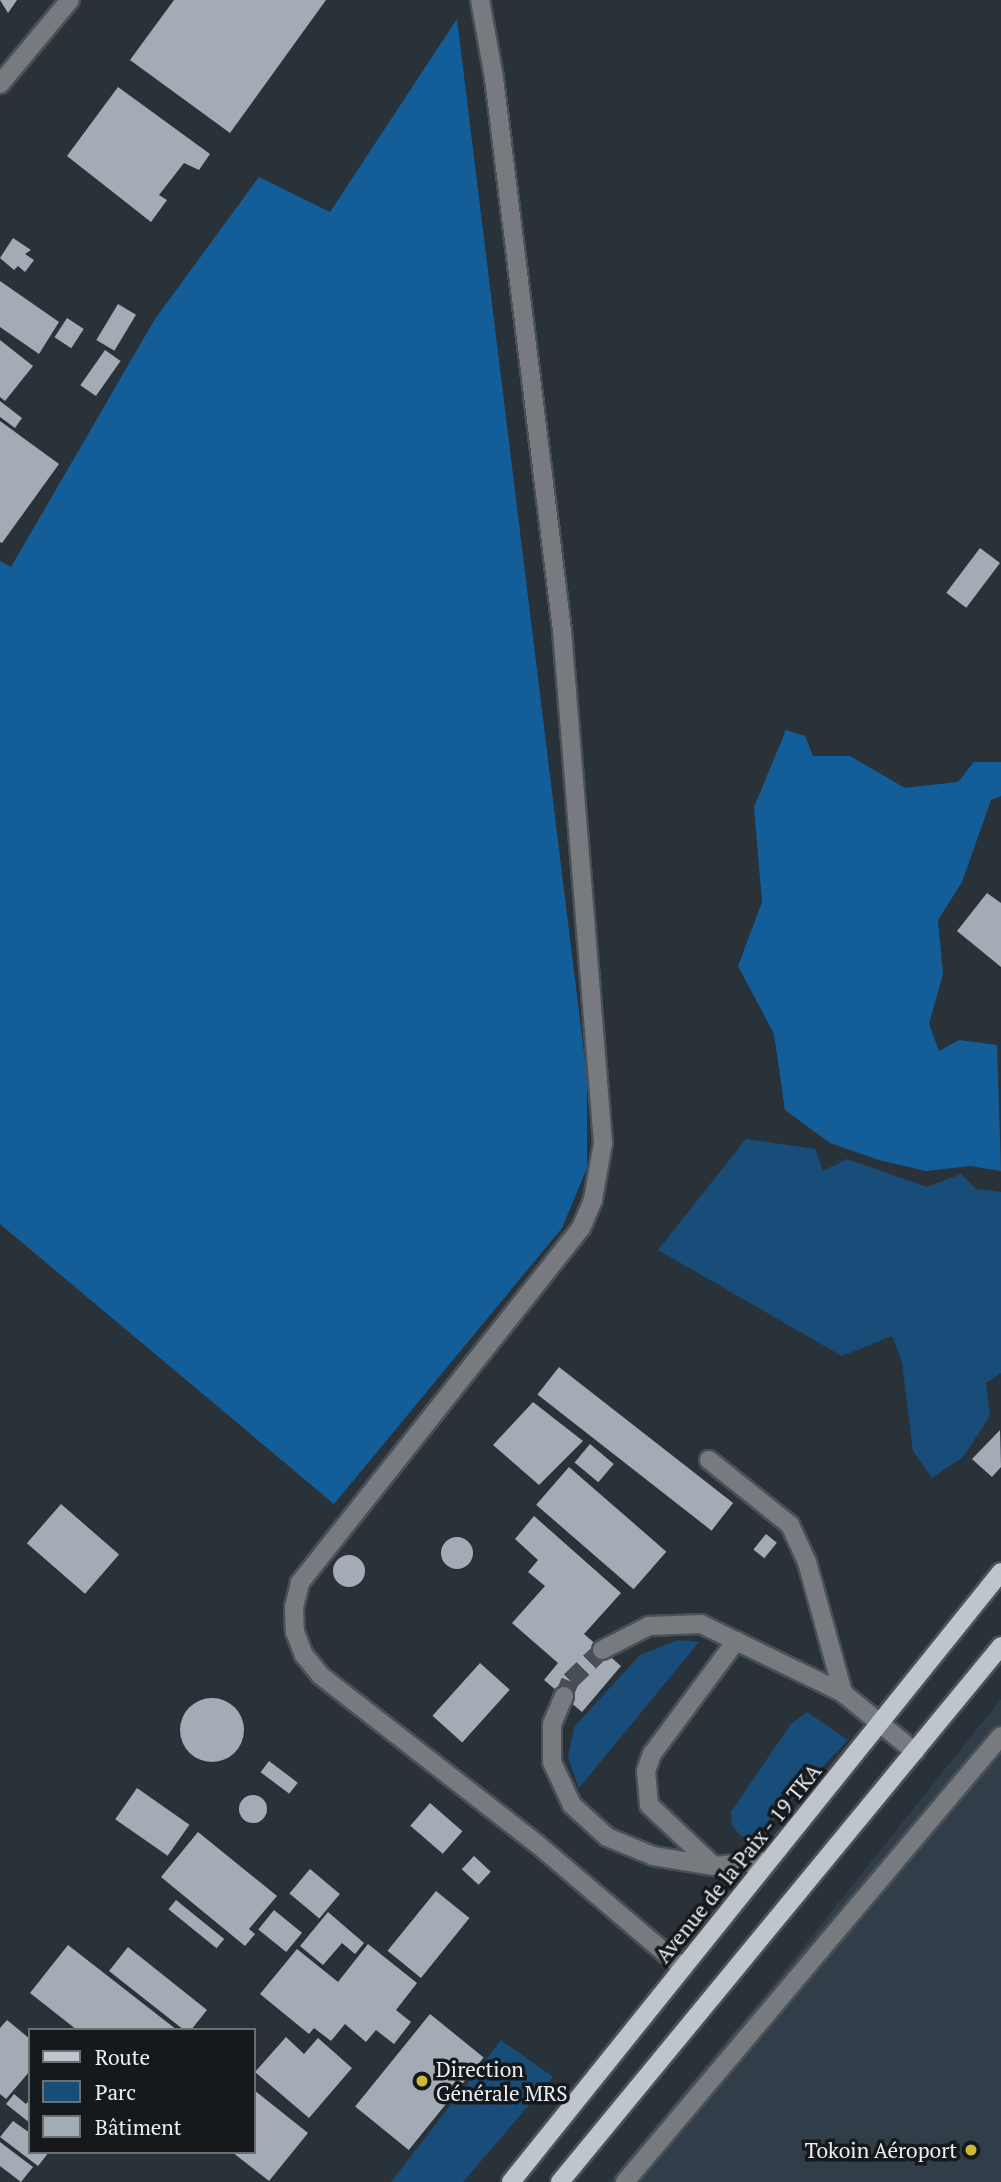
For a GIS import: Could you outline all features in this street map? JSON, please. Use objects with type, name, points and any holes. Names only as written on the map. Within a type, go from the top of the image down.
[{"type":"main road","name":"Avenue de la Paix - 19 TKA","points":[[511,2182],[1001,1572]]},
{"type":"main road","points":[[560,2182],[1001,1647]]},
{"type":"street","points":[[0,85],[70,0]]},
{"type":"street","points":[[480,0],[494,78],[562,630],[604,1114],[603,1143],[593,1200],[581,1228],[300,1583],[293,1607],[295,1632],[304,1655],[320,1675],[536,1843],[683,1968]]},
{"type":"street","points":[[709,1460],[790,1525],[807,1563],[843,1693]]},
{"type":"street","points":[[602,1650],[649,1626],[701,1624],[843,1693],[915,1752]]},
{"type":"street","points":[[714,1866],[649,1805],[646,1771],[652,1754],[736,1641]]},
{"type":"street","points":[[564,1696],[552,1724],[552,1762],[572,1805],[607,1837],[653,1856],[714,1866],[768,1861]]},
{"type":"street","points":[[625,2182],[1001,1736]]},
{"type":"shaded area","points":[[457,19],[587,1077],[587,1168],[562,1228],[334,1504],[0,1224],[0,561],[11,567],[155,319],[259,177],[330,212]]},
{"type":"shaded area","points":[[786,730],[805,736],[813,756],[850,756],[905,788],[958,782],[974,762],[1001,762],[1001,796],[991,800],[962,882],[938,920],[943,974],[929,1024],[939,1051],[959,1040],[997,1045],[1001,1171],[971,1166],[926,1171],[879,1160],[830,1143],[785,1110],[774,1034],[738,966],[762,902],[754,807]]},
{"type":"shaded area","points":[[1001,1699],[1001,2182],[609,2182],[772,1986]]},
{"type":"green space","points":[[746,1139],[815,1149],[823,1171],[847,1159],[927,1187],[961,1174],[976,1189],[1001,1192],[1001,1373],[986,1383],[990,1416],[963,1457],[932,1478],[913,1451],[902,1362],[892,1336],[842,1356],[658,1250]]},
{"type":"green space","points":[[678,1640],[699,1642],[579,1788],[568,1758],[574,1727],[640,1655]]},
{"type":"green space","points":[[807,1712],[848,1740],[754,1840],[741,1836],[732,1825],[731,1812],[791,1724]]},
{"type":"green space","points":[[501,2040],[553,2077],[463,2182],[391,2182]]},
{"type":"building","points":[[0,0],[17,0],[8,13]]},
{"type":"building","points":[[174,0],[326,0],[230,133],[130,60]]},
{"type":"building","points":[[118,87],[210,154],[199,170],[184,163],[159,195],[167,200],[151,222],[67,156]]},
{"type":"building","points":[[13,238],[31,250],[25,254],[34,260],[25,272],[18,266],[14,270],[0,258]]},
{"type":"building","points":[[0,281],[59,322],[39,354],[0,327]]},
{"type":"building","points":[[118,304],[136,315],[114,351],[96,340]]},
{"type":"building","points":[[67,318],[84,329],[71,348],[54,337]]},
{"type":"building","points":[[0,340],[33,366],[5,401],[0,397]]},
{"type":"building","points":[[105,350],[121,361],[96,396],[80,385]]},
{"type":"building","points":[[0,401],[22,418],[15,428],[0,417]]},
{"type":"building","points":[[0,421],[59,464],[2,543],[0,542]]},
{"type":"building","points":[[980,548],[1000,563],[966,608],[946,593]]},
{"type":"building","points":[[987,893],[1001,903],[1001,967],[957,931]]},
{"type":"building","points":[[559,1367],[733,1503],[712,1531],[537,1395]]},
{"type":"building","points":[[533,1402],[583,1441],[539,1485],[493,1445]]},
{"type":"building","points":[[1000,1430],[1001,1467],[992,1477],[972,1459]]},
{"type":"building","points":[[590,1444],[614,1464],[598,1482],[575,1462]]},
{"type":"building","points":[[569,1467],[666,1552],[634,1589],[536,1505]]},
{"type":"building","points":[[61,1504],[119,1555],[85,1594],[27,1543]]},
{"type":"building","points":[[534,1516],[621,1593],[584,1634],[621,1666],[582,1712],[544,1680],[558,1663],[512,1623],[545,1586],[528,1572],[538,1560],[515,1539]]},
{"type":"building","points":[[766,1534],[777,1543],[764,1558],[753,1550]]},
{"type":"building","points":[[457,1537],[468,1542],[473,1553],[468,1564],[457,1569],[446,1564],[441,1553],[446,1542]]},
{"type":"building","points":[[349,1555],[360,1560],[365,1571],[360,1582],[349,1587],[338,1582],[333,1571],[338,1560]]},
{"type":"building","points":[[480,1663],[510,1690],[462,1743],[432,1716]]},
{"type":"building","points":[[206,1698],[218,1698],[235,1707],[242,1718],[242,1742],[235,1753],[218,1762],[206,1762],[194,1757],[185,1748],[180,1736],[180,1724],[185,1712],[194,1703]]},
{"type":"building","points":[[269,1761],[298,1783],[289,1794],[261,1772]]},
{"type":"building","points":[[137,1788],[189,1825],[168,1856],[115,1819]]},
{"type":"building","points":[[253,1795],[263,1799],[267,1809],[263,1819],[253,1823],[243,1819],[239,1809],[243,1799]]},
{"type":"building","points":[[430,1803],[462,1831],[443,1854],[410,1826]]},
{"type":"building","points":[[198,1832],[277,1896],[249,1929],[255,1934],[245,1946],[161,1877]]},
{"type":"building","points":[[474,1856],[491,1872],[479,1885],[462,1869]]},
{"type":"building","points":[[310,1869],[340,1894],[319,1919],[289,1894]]},
{"type":"building","points":[[436,1891],[469,1918],[421,1978],[388,1951]]},
{"type":"building","points":[[176,1900],[224,1939],[217,1948],[168,1909]]},
{"type":"building","points":[[274,1910],[302,1933],[286,1952],[258,1929]]},
{"type":"building","points":[[328,1912],[364,1943],[355,1954],[342,1943],[323,1965],[300,1946]]},
{"type":"building","points":[[368,1944],[417,1983],[396,2010],[411,2022],[394,2044],[376,2030],[366,2042],[345,2024],[331,2041],[314,2028],[309,2034],[260,1994],[297,1949],[338,1982]]},
{"type":"building","points":[[68,1945],[174,2028],[74,2028],[30,1993]]},
{"type":"building","points":[[128,1947],[207,2010],[193,2028],[181,2028],[109,1971]]},
{"type":"building","points":[[430,2014],[484,2057],[409,2150],[355,2106]]},
{"type":"building","points":[[7,2020],[28,2037],[28,2073],[6,2099],[0,2094],[0,2028]]},
{"type":"building","points":[[286,2037],[304,2054],[318,2038],[352,2068],[309,2118],[256,2071]]},
{"type":"building","points":[[256,2092],[308,2133],[269,2181],[235,2154],[256,2154]]},
{"type":"building","points":[[14,2094],[26,2104],[28,2102],[28,2121],[6,2104]]},
{"type":"building","points":[[13,2121],[28,2132],[28,2154],[47,2154],[38,2166],[0,2137]]},
{"type":"building","points":[[0,2142],[33,2167],[21,2182],[0,2166]]},
{"type":"tunnel","points":[[564,1696],[570,1681],[602,1650]]},
{"type":"place","name":"Direction Générale MRS","points":[[422,2081]]},
{"type":"place","name":"Tokoin Aéroport","points":[[971,2150]]}]
